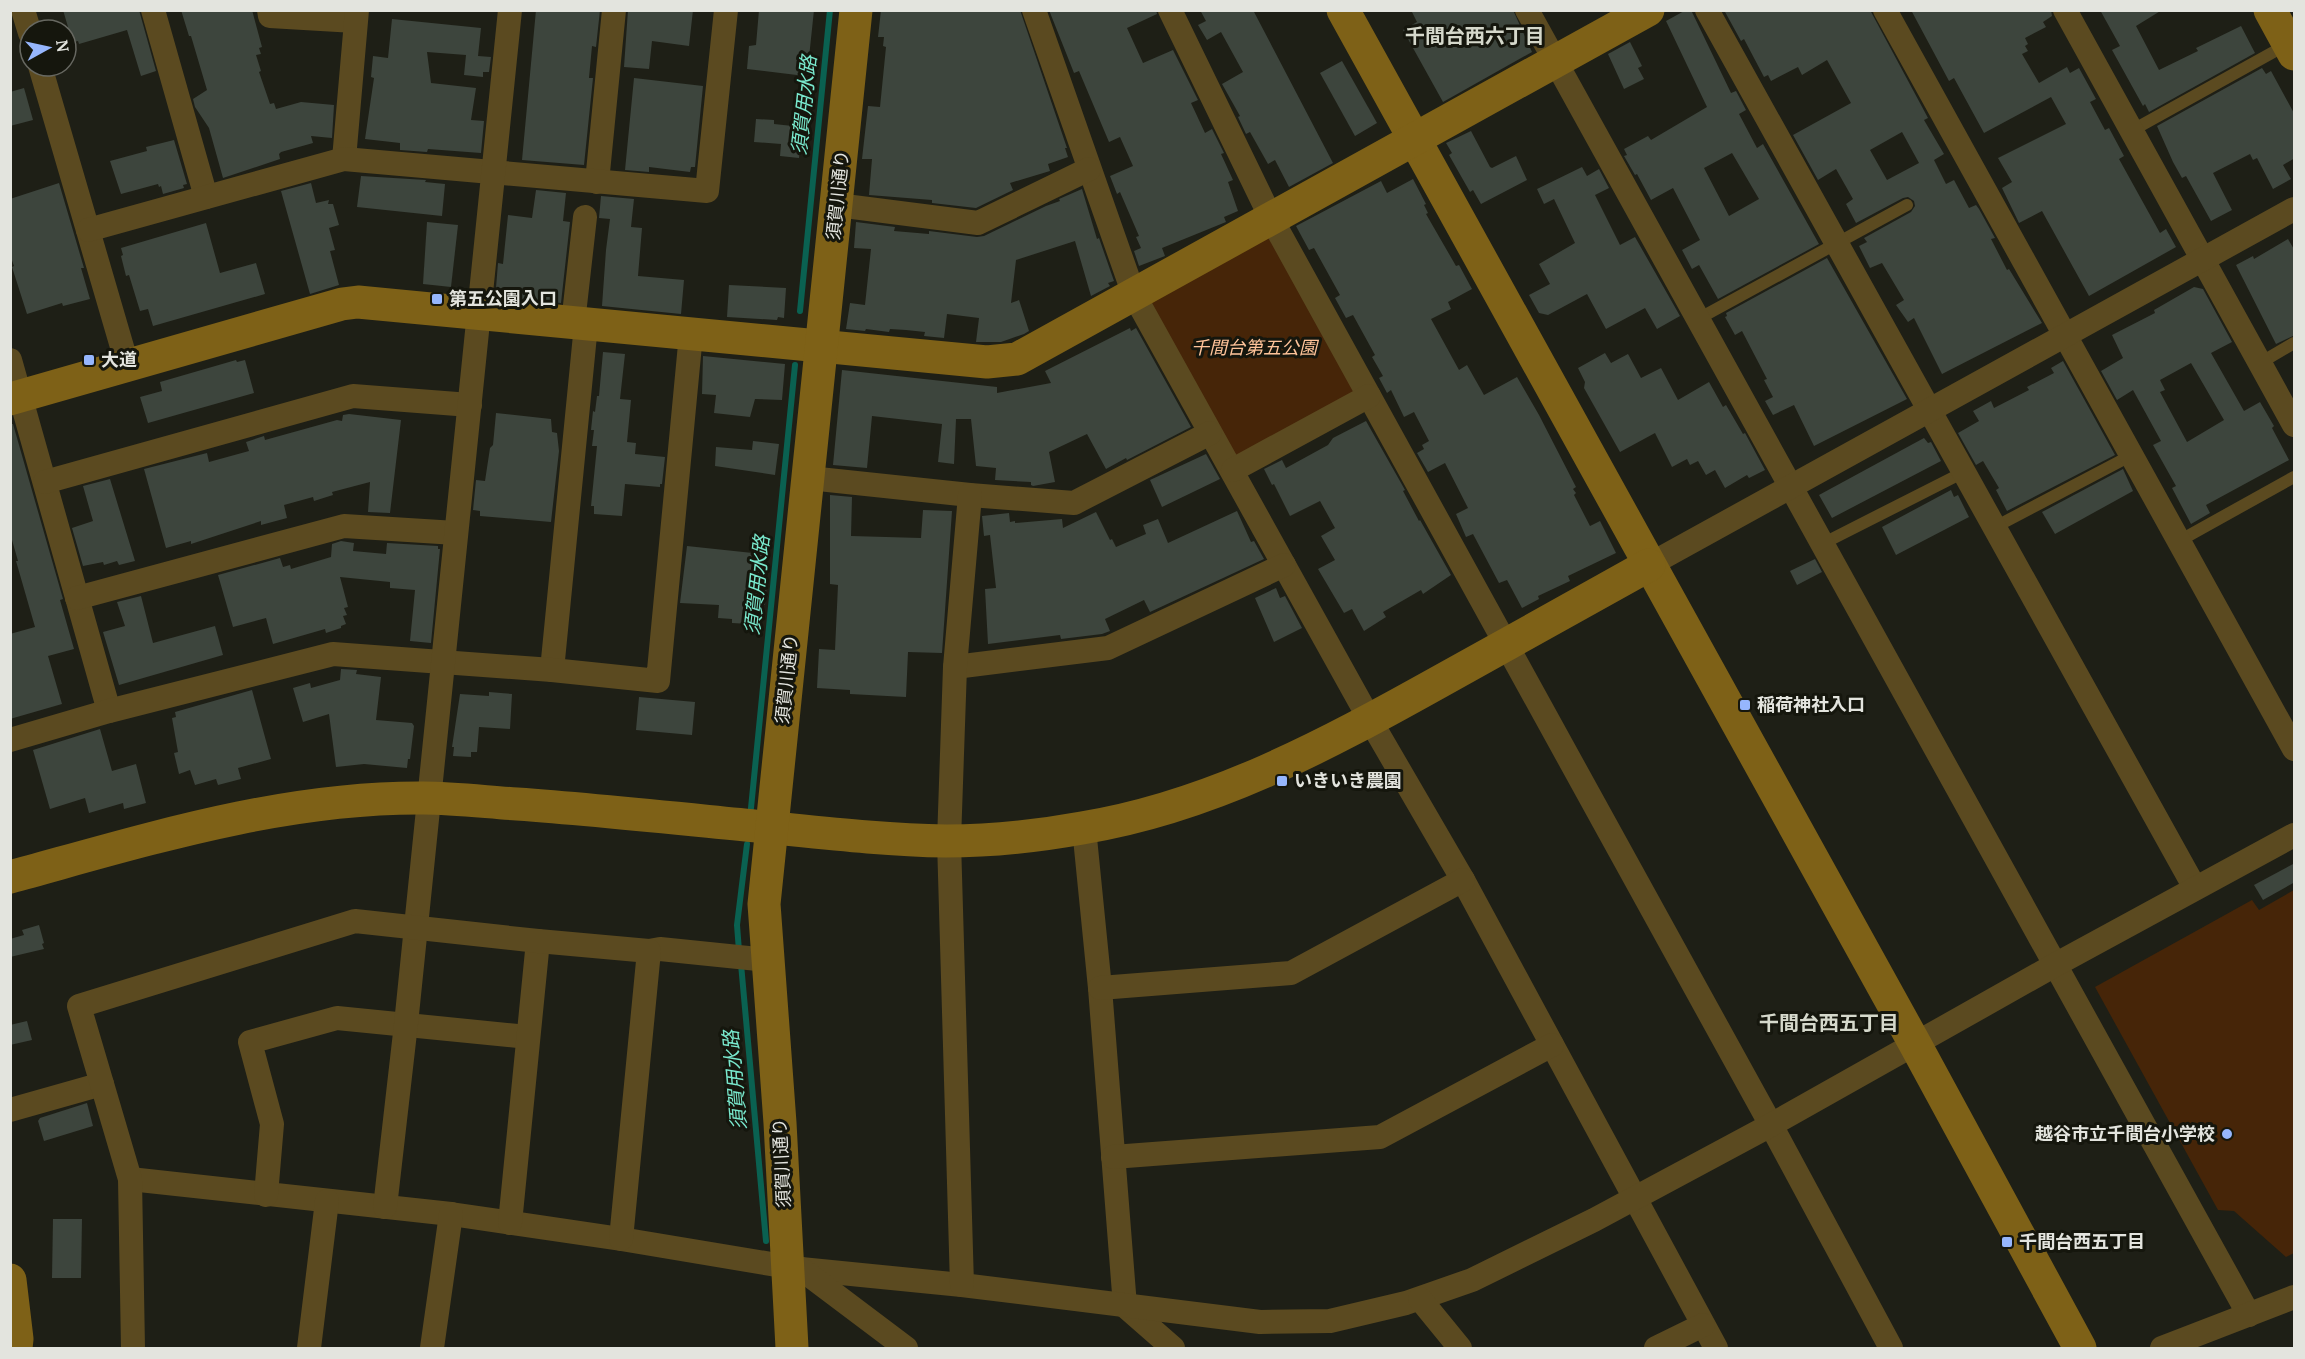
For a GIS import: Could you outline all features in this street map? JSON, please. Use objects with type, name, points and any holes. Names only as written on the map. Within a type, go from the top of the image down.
[{"type":"street","points":[[153,10],[206,197]]},
{"type":"street","points":[[268,10],[270,16],[356,16],[344,159]]},
{"type":"street","points":[[385,1207],[406,1024],[510,10]]},
{"type":"street","points":[[597,182],[614,10]]},
{"type":"street","points":[[88,230],[344,159],[707,191],[726,10]]},
{"type":"street","name":"須賀川通り","points":[[792,1348],[794,1267],[780,1123],[764,904],[856,10]]},
{"type":"street","points":[[1034,10],[1134,295],[1370,720],[1463,880],[1716,1348]]},
{"type":"street","points":[[1170,10],[1270,218],[1771,1125],[1891,1348]]},
{"type":"street","points":[[1343,10],[1915,1044],[2080,1348]]},
{"type":"street","points":[[1527,10],[2249,1315]]},
{"type":"street","points":[[16,397],[342,304],[358,302],[987,362],[1017,359],[1648,10]]},
{"type":"street","points":[[1707,10],[2195,888]]},
{"type":"street","points":[[1886,10],[2295,750]]},
{"type":"street","points":[[2065,10],[2295,425]]},
{"type":"street","points":[[44,78],[126,364]]},
{"type":"street","points":[[837,205],[978,223],[1089,169]]},
{"type":"street","points":[[10,878],[164,835],[240,817],[375,798],[428,798],[561,808],[875,838],[949,841],[1035,835],[1141,816],[1198,799],[1287,763],[1370,720],[2295,209]]},
{"type":"street","points":[[552,670],[580,324],[585,217]]},
{"type":"street","points":[[10,740],[109,711],[333,654],[552,670],[658,681],[691,334]]},
{"type":"street","points":[[10,360],[16,397],[45,482],[109,711]]},
{"type":"street","points":[[45,482],[354,396],[470,405]]},
{"type":"street","points":[[1233,470],[1369,396]]},
{"type":"street","points":[[809,478],[970,495],[1074,503],[1210,433]]},
{"type":"street","points":[[962,1285],[949,841],[955,667],[970,495]]},
{"type":"street","points":[[77,598],[344,526],[456,533]]},
{"type":"street","points":[[955,667],[1108,648],[1284,565]]},
{"type":"street","points":[[1084,828],[1100,988],[1125,1306],[1173,1348]]},
{"type":"street","points":[[130,1179],[451,1214],[794,1267],[962,1285],[1260,1322],[1330,1321],[1420,1299],[1472,1280],[1635,1198],[2295,835]]},
{"type":"street","points":[[1100,988],[1291,973],[1463,880]]},
{"type":"street","points":[[133,1348],[130,1179],[79,1006],[355,921],[538,941],[649,951],[660,949],[768,960]]},
{"type":"street","points":[[510,1223],[538,941]]},
{"type":"street","points":[[621,1239],[649,951]]},
{"type":"street","points":[[266,1195],[272,1124],[250,1042],[337,1018],[528,1037]]},
{"type":"street","points":[[1113,1156],[1380,1137],[1552,1045]]},
{"type":"street","points":[[10,1110],[102,1084]]},
{"type":"street","points":[[309,1348],[327,1201]]},
{"type":"street","points":[[432,1348],[451,1214]]},
{"type":"street","points":[[794,1267],[906,1348]]},
{"type":"street","points":[[10,1280],[17,1339],[15,1348]]},
{"type":"street","points":[[2162,1348],[2295,1297]]},
{"type":"street","points":[[1420,1299],[1460,1348]]},
{"type":"street","points":[[1656,1348],[1703,1325]]},
{"type":"lane","points":[[2131,131],[2284,32]]},
{"type":"lane","points":[[1698,320],[1907,205]]},
{"type":"lane","points":[[2260,363],[2295,343]]},
{"type":"lane","points":[[1995,527],[2132,455]]},
{"type":"lane","points":[[1822,544],[1964,472]]},
{"type":"lane","points":[[2179,541],[2295,477]]},
{"type":"green space","name":"千間台第五公園","points":[[1269,233],[1358,395],[1238,462],[1149,300]]},
{"type":"green space","name":"越谷市立千間台小学校","points":[[2294,890],[2294,1253],[2286,1257],[2234,1211],[2218,1210],[2095,987],[2252,900],[2259,910]]},
{"type":"building","points":[[63,10],[139,10],[156,71],[141,76],[127,30],[79,44],[78,18],[65,18]]},
{"type":"building","points":[[181,10],[252,10],[262,47],[259,48],[261,54],[256,55],[261,71],[259,72],[270,104],[274,103],[276,109],[301,102],[334,105],[332,138],[311,136],[313,143],[281,152],[280,159],[223,178],[209,128],[195,107],[193,99],[207,90]]},
{"type":"building","points":[[536,10],[600,10],[596,47],[592,46],[589,78],[593,78],[584,165],[522,160]]},
{"type":"building","points":[[628,10],[693,10],[689,46],[652,41],[649,69],[624,67]]},
{"type":"building","points":[[759,10],[814,10],[805,76],[747,69],[749,46],[756,45]]},
{"type":"building","points":[[881,10],[1020,10],[1067,148],[1065,148],[1068,157],[1048,164],[1050,171],[1010,183],[1013,190],[976,208],[932,203],[932,200],[869,195],[872,159],[862,159],[868,106],[880,107],[886,47],[883,46],[884,37],[878,37]]},
{"type":"building","points":[[1049,10],[1156,10],[1157,14],[1127,28],[1143,63],[1173,50],[1198,100],[1191,103],[1205,133],[1212,129],[1224,153],[1221,154],[1233,180],[1228,182],[1238,211],[1224,217],[1226,222],[1162,248],[1165,256],[1139,266],[1134,251],[1141,248],[1136,237],[1139,236],[1120,192],[1117,194],[1110,176],[1133,166],[1120,137],[1109,142],[1079,71],[1074,73]]},
{"type":"building","points":[[1200,10],[1253,10],[1333,163],[1289,187],[1275,160],[1268,164],[1250,132],[1246,134],[1238,117],[1240,116],[1222,84],[1243,72],[1221,32],[1207,40],[1198,25],[1206,21]]},
{"type":"building","points":[[1411,10],[1513,10],[1532,52],[1443,102],[1403,30],[1417,22]]},
{"type":"building","points":[[1686,10],[1691,10],[1731,93],[1736,91],[1746,110],[1739,114],[1757,148],[1763,144],[1819,244],[1718,299],[1699,265],[1692,269],[1682,250],[1700,240],[1673,188],[1651,200],[1624,156],[1627,155],[1624,149],[1648,136],[1651,140],[1707,107],[1666,21]],"holes":[[[1732,153],[1759,199],[1729,216],[1704,168]]]},
{"type":"building","points":[[1724,10],[1870,10],[1928,118],[1924,120],[1944,154],[1934,160],[1946,184],[1954,180],[1969,208],[1976,205],[1979,209],[1995,238],[1991,239],[2007,270],[2009,269],[2042,323],[1942,374],[1914,318],[1908,322],[1896,305],[1904,300],[1882,263],[1870,268],[1859,246],[1867,242],[1864,238],[1911,212],[1915,206],[1914,201],[1908,197],[1903,198],[1856,223],[1846,204],[1853,199],[1836,169],[1818,180],[1793,135],[1851,103],[1827,60],[1802,75],[1798,67],[1771,81],[1768,75],[1764,77],[1744,39],[1741,41]],"holes":[[[1902,132],[1919,163],[1887,180],[1870,150]]]},
{"type":"building","points":[[1911,10],[2051,10],[2052,16],[2043,22],[2046,27],[2025,38],[2028,51],[2022,54],[2039,83],[2067,67],[2070,73],[2079,68],[2096,99],[2090,102],[2105,130],[2109,128],[2124,156],[2119,159],[2160,233],[2166,229],[2176,247],[2089,296],[2042,211],[2019,223],[2002,188],[2012,182],[1998,158],[2066,124],[2051,97],[1984,133],[1954,78],[1949,81]]},
{"type":"building","points":[[2100,10],[2162,10],[2136,26],[2159,70],[2198,51],[2196,48],[2241,26],[2255,53],[2149,112],[2145,104],[2143,106],[2112,50],[2120,46]]},
{"type":"building","points":[[392,19],[481,28],[478,56],[491,57],[489,72],[483,72],[483,77],[464,75],[466,55],[427,52],[431,83],[476,88],[471,120],[484,121],[481,153],[428,149],[427,152],[400,150],[400,143],[365,139],[374,78],[371,77],[373,56],[388,58]]},
{"type":"building","points":[[1630,42],[1642,66],[1638,68],[1644,79],[1624,89],[1608,54]]},
{"type":"building","points":[[1342,61],[1377,123],[1355,136],[1320,73]]},
{"type":"building","points":[[2262,68],[2266,74],[2271,71],[2295,115],[2295,158],[2283,165],[2291,179],[2273,189],[2257,158],[2253,160],[2250,154],[2213,173],[2232,210],[2211,221],[2186,176],[2182,178],[2157,126]]},
{"type":"building","points":[[634,78],[703,86],[695,167],[691,167],[690,172],[649,167],[649,172],[625,170]]},
{"type":"building","points":[[24,88],[33,120],[10,126],[10,92]]},
{"type":"building","points":[[756,119],[774,120],[774,124],[802,127],[799,158],[780,156],[781,144],[754,142]]},
{"type":"building","points":[[1471,131],[1490,167],[1516,156],[1527,180],[1481,204],[1473,190],[1470,192],[1449,155],[1452,153],[1446,143]]},
{"type":"building","points":[[174,140],[187,184],[183,185],[184,188],[163,194],[158,184],[121,194],[110,161],[147,151],[146,147]]},
{"type":"building","points":[[1582,167],[1587,176],[1599,169],[1609,188],[1595,195],[1620,245],[1635,237],[1680,316],[1657,329],[1645,308],[1606,329],[1587,294],[1548,315],[1539,313],[1529,295],[1550,284],[1539,264],[1575,243],[1554,199],[1544,204],[1537,189]]},
{"type":"building","points":[[361,176],[426,180],[425,182],[445,184],[442,216],[357,207]]},
{"type":"building","points":[[1413,179],[1426,204],[1424,205],[1428,213],[1426,214],[1472,289],[1448,302],[1451,309],[1431,319],[1459,370],[1467,365],[1484,395],[1517,377],[1576,487],[1573,489],[1576,493],[1574,495],[1590,526],[1600,521],[1616,553],[1568,576],[1570,581],[1538,596],[1539,599],[1522,608],[1507,580],[1499,583],[1473,534],[1466,537],[1456,514],[1468,508],[1445,463],[1428,472],[1417,453],[1424,449],[1422,445],[1429,441],[1414,412],[1404,417],[1391,390],[1387,393],[1379,378],[1383,376],[1372,357],[1375,355],[1353,315],[1346,318],[1335,298],[1340,295],[1314,248],[1309,250],[1296,226],[1381,181],[1387,193]]},
{"type":"building","points":[[59,183],[84,268],[81,268],[90,299],[63,306],[62,303],[27,314],[10,255],[10,199]]},
{"type":"building","points":[[311,183],[316,203],[329,200],[328,204],[333,204],[339,225],[329,228],[335,250],[330,251],[339,285],[310,294],[281,191]]},
{"type":"building","points":[[1082,189],[1097,239],[1099,238],[1114,281],[1108,283],[1110,286],[1091,296],[1075,241],[1016,260],[1011,303],[1019,300],[1029,331],[1024,334],[1001,342],[976,342],[979,318],[947,314],[944,338],[924,336],[925,332],[906,330],[890,329],[889,332],[846,329],[850,303],[865,305],[871,249],[854,248],[856,222],[895,227],[894,231],[929,234],[929,231],[984,236]]},
{"type":"building","points":[[536,190],[566,193],[563,221],[570,222],[561,303],[505,297],[506,288],[496,288],[498,263],[503,264],[508,215],[532,218]]},
{"type":"building","points":[[601,196],[634,199],[631,227],[642,228],[638,276],[684,280],[681,314],[602,306],[610,219],[599,218]]},
{"type":"building","points":[[427,222],[458,225],[451,287],[423,284]]},
{"type":"building","points":[[206,223],[220,273],[256,263],[265,294],[153,326],[148,309],[140,311],[129,275],[126,276],[121,248]]},
{"type":"building","points":[[2288,239],[2295,251],[2295,335],[2276,344],[2236,265],[2253,256],[2254,259]]},
{"type":"building","points":[[1827,258],[1907,399],[1814,446],[1794,405],[1773,415],[1765,401],[1773,397],[1764,380],[1767,379],[1742,331],[1735,335],[1725,317],[1726,313]]},
{"type":"building","points":[[729,285],[786,288],[784,318],[778,317],[777,320],[727,317]]},
{"type":"building","points":[[2194,287],[2203,289],[2232,342],[2211,353],[2244,411],[2260,402],[2289,460],[2206,505],[2210,513],[2191,524],[2172,488],[2176,486],[2153,445],[2161,441],[2133,390],[2117,400],[2101,371],[2123,358],[2112,335],[2155,313],[2154,310]],"holes":[[[2191,363],[2224,420],[2187,442],[2160,392],[2165,390],[2160,380]]]},
{"type":"building","points":[[1130,328],[1131,331],[1136,328],[1191,427],[1127,460],[1126,458],[1106,469],[1087,434],[1049,452],[1055,482],[1033,486],[1031,482],[995,480],[996,468],[976,466],[971,419],[956,419],[954,464],[938,462],[942,424],[872,416],[867,468],[833,465],[842,370],[997,387],[997,393],[1051,383],[1045,371]]},
{"type":"building","points":[[603,352],[625,354],[620,399],[631,400],[627,442],[636,443],[635,454],[665,457],[660,487],[625,484],[622,516],[594,514],[594,506],[591,506],[597,446],[592,446],[594,430],[591,430],[593,411],[595,412],[597,396],[599,396]]},
{"type":"building","points":[[1605,353],[1611,363],[1628,354],[1641,378],[1661,368],[1678,400],[1709,382],[1723,407],[1726,405],[1743,434],[1745,433],[1765,470],[1749,478],[1747,475],[1725,488],[1715,470],[1706,475],[1698,461],[1690,465],[1687,459],[1672,467],[1655,433],[1620,452],[1584,388],[1585,382],[1578,368]]},
{"type":"building","points":[[703,356],[785,364],[782,400],[755,399],[750,417],[714,413],[716,395],[702,394]]},
{"type":"building","points":[[236,360],[237,362],[245,360],[254,393],[148,423],[140,397],[162,391],[160,382]]},
{"type":"building","points":[[2063,361],[2115,455],[2007,511],[1996,490],[1999,488],[1983,461],[1976,465],[1958,433],[1979,421],[1973,411],[1991,401],[1994,408],[2029,390],[2027,387],[2054,373],[2051,368]]},
{"type":"building","points":[[496,413],[551,419],[552,432],[557,433],[559,451],[551,522],[480,516],[480,511],[473,510],[476,480],[485,481],[490,448],[493,445]]},
{"type":"building","points":[[343,415],[401,420],[390,513],[368,512],[370,482],[332,492],[333,495],[314,501],[313,497],[284,505],[287,518],[261,525],[261,521],[191,544],[191,541],[166,548],[144,469],[207,453],[209,462],[249,451],[246,442],[264,436],[265,440],[337,420],[342,421]]},
{"type":"building","points":[[1366,421],[1405,490],[1403,491],[1419,521],[1451,575],[1423,594],[1421,590],[1383,612],[1386,617],[1364,631],[1352,609],[1344,613],[1318,569],[1335,560],[1321,536],[1335,528],[1320,501],[1290,516],[1264,469],[1282,460],[1286,468],[1328,445],[1333,438]]},
{"type":"building","points":[[10,424],[13,424],[63,599],[60,600],[74,649],[48,656],[62,704],[10,719],[10,634],[35,627],[10,533]]},
{"type":"building","points":[[1924,438],[1928,443],[1931,442],[1941,461],[1832,518],[1819,495]]},
{"type":"building","points":[[753,441],[779,444],[775,475],[715,466],[716,447],[752,450]]},
{"type":"building","points":[[1206,454],[1220,479],[1162,507],[1150,480]]},
{"type":"building","points":[[2123,469],[2133,491],[2055,534],[2042,512]]},
{"type":"building","points":[[110,479],[135,561],[119,565],[117,561],[104,565],[103,562],[83,566],[72,528],[93,521],[83,486]]},
{"type":"building","points":[[1951,490],[1954,497],[1958,495],[1969,517],[1896,555],[1882,527]]},
{"type":"building","points":[[830,495],[852,497],[851,536],[921,538],[923,510],[952,511],[942,653],[908,652],[906,697],[850,694],[850,690],[817,688],[819,649],[835,650],[838,585],[830,584]]},
{"type":"building","points":[[1237,511],[1251,542],[1254,541],[1264,559],[1150,612],[1144,600],[1105,619],[1110,631],[1102,634],[1061,639],[1060,635],[988,644],[985,589],[996,588],[990,535],[984,536],[982,516],[1009,513],[1010,522],[1015,521],[1015,523],[1062,519],[1063,528],[1096,512],[1116,547],[1146,534],[1143,525],[1158,519],[1168,543]]},
{"type":"building","points":[[341,541],[354,543],[353,551],[386,554],[387,543],[438,546],[440,549],[431,643],[410,641],[415,590],[390,588],[390,582],[340,577],[348,607],[344,608],[347,615],[343,616],[346,624],[341,628],[326,633],[325,629],[273,644],[266,618],[233,627],[218,575],[280,558],[283,567],[290,565],[291,569],[331,557],[332,544]]},
{"type":"building","points":[[687,546],[762,554],[766,557],[763,582],[767,583],[765,605],[753,604],[750,624],[732,623],[732,619],[718,618],[719,605],[680,603]]},
{"type":"building","points":[[1815,559],[1822,572],[1797,585],[1790,571]]},
{"type":"building","points":[[1276,588],[1280,598],[1285,596],[1302,628],[1274,642],[1255,598]]},
{"type":"building","points":[[141,596],[153,643],[215,626],[223,655],[119,685],[103,632],[125,626],[117,602]]},
{"type":"building","points":[[341,669],[357,670],[356,674],[381,677],[376,720],[412,723],[414,726],[407,768],[364,764],[336,767],[329,714],[303,722],[293,688],[310,683],[311,688],[340,680]]},
{"type":"building","points":[[252,690],[271,759],[238,768],[241,779],[218,785],[216,779],[195,785],[190,770],[179,774],[174,753],[178,752],[172,718],[176,717],[175,712]]},
{"type":"building","points":[[489,692],[512,694],[510,729],[479,727],[477,752],[471,752],[471,757],[453,756],[454,747],[452,747],[460,694],[489,696]]},
{"type":"building","points":[[639,697],[695,702],[692,735],[636,730]]},
{"type":"building","points":[[100,729],[112,771],[136,764],[146,803],[124,809],[123,803],[89,813],[85,798],[50,809],[33,750]]},
{"type":"building","points":[[2295,863],[2295,882],[2263,900],[2254,885]]},
{"type":"building","points":[[39,925],[44,949],[10,957],[10,939],[24,935],[22,930]]},
{"type":"building","points":[[27,1021],[32,1040],[10,1045],[10,1025]]},
{"type":"building","points":[[87,1103],[93,1126],[44,1141],[38,1121],[40,1118]]},
{"type":"building","points":[[53,1219],[82,1219],[81,1278],[52,1278]]},
{"type":"waterway","name":"須賀用水路","points":[[800,311],[830,10]]},
{"type":"waterway","name":"須賀用水路","points":[[751,808],[795,365]]},
{"type":"waterway","name":"須賀用水路","points":[[739,951],[737,925],[747,844]]},
{"type":"waterway","name":"須賀用水路","points":[[741,964],[766,1241]]},
{"type":"place","name":"第五公園入口","points":[[437,299]]},
{"type":"place","name":"大道","points":[[89,360]]},
{"type":"place","name":"稲荷神社入口","points":[[1745,705]]},
{"type":"place","name":"いきいき農園","points":[[1282,781]]},
{"type":"place","name":"越谷市立千間台小学校","points":[[2227,1134]]},
{"type":"place","name":"千間台西五丁目","points":[[2007,1242]]},
{"type":"district","name":"千間台西六丁目","points":[[1475,36]]},
{"type":"district","name":"千間台西五丁目","points":[[1829,1023]]}]
